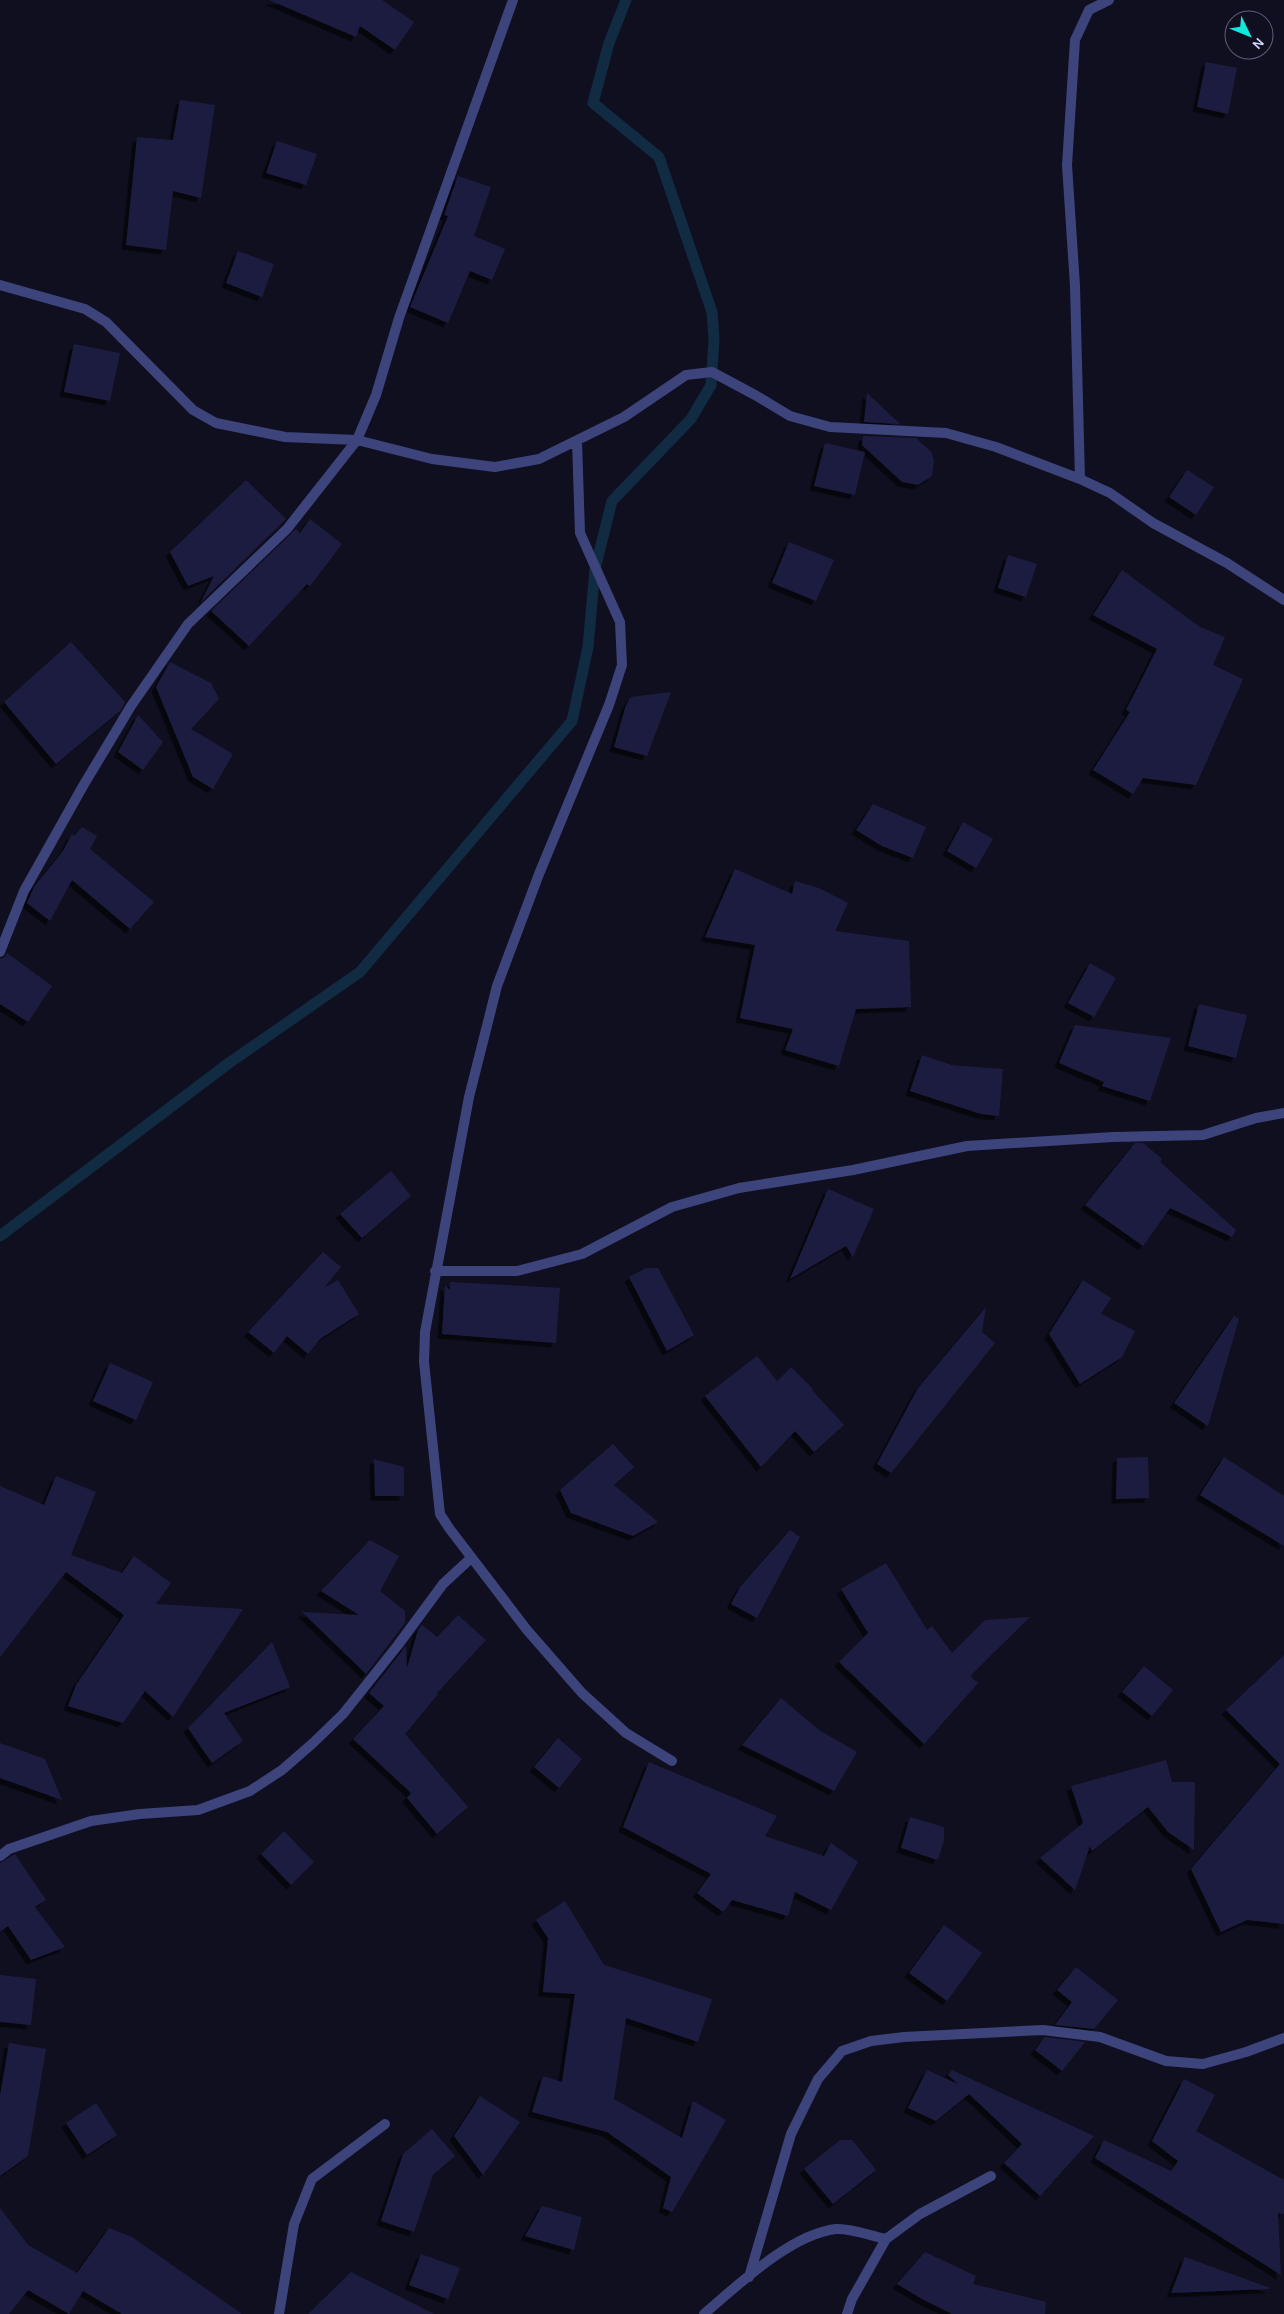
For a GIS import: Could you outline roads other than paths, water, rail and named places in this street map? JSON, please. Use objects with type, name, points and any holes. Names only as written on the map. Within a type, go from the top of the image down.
[{"type":"street","points":[[0,952],[24,891],[82,786],[131,706],[183,631],[287,529],[357,440],[376,395],[399,318],[513,0]]},
{"type":"street","points":[[1080,479],[1075,286],[1067,165],[1075,40],[1090,10],[1109,0]]},
{"type":"street","points":[[0,285],[85,308],[106,322],[193,410],[216,423],[285,437],[357,440],[432,459],[495,468],[539,459],[624,417],[686,375],[712,372],[790,416],[830,427],[946,433],[996,447],[1080,479],[1110,493],[1153,523],[1227,563],[1284,600]]},
{"type":"street","points":[[577,441],[580,533],[620,622],[622,665],[610,705],[539,874],[497,986],[469,1096],[435,1271],[425,1332],[424,1362],[440,1514],[470,1559],[527,1630],[582,1693],[626,1733],[672,1761]]},
{"type":"street","points":[[435,1271],[517,1270],[582,1254],[672,1207],[739,1188],[854,1170],[967,1146],[1113,1136],[1203,1135],[1256,1118],[1284,1113]]},
{"type":"street","points":[[0,1856],[9,1849],[91,1821],[140,1814],[198,1810],[250,1791],[288,1764],[343,1714],[398,1646],[442,1584],[470,1559]]},
{"type":"street","points":[[749,2277],[792,2134],[818,2078],[842,2051],[871,2041],[904,2037],[1042,2030],[1100,2037],[1166,2061],[1203,2064],[1246,2052],[1284,2038]]},
{"type":"street","points":[[279,2314],[294,2224],[312,2179],[385,2124]]},
{"type":"street","points":[[847,2314],[852,2299],[886,2239],[920,2214],[991,2176]]},
{"type":"street","points":[[704,2314],[749,2277],[810,2235],[838,2229],[886,2239]]},
{"type":"waterway","points":[[0,1236],[229,1063],[360,972],[572,721],[588,647],[595,569],[612,501],[691,419],[711,385],[714,339],[712,312],[659,157],[593,103],[609,43],[626,0]]}]
